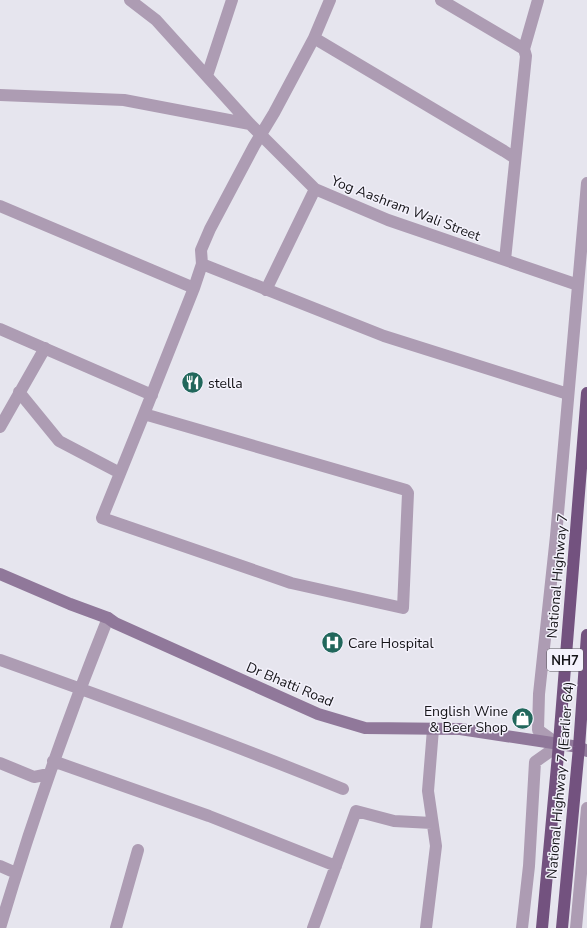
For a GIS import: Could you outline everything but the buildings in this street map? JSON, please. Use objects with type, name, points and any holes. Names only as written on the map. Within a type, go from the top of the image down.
[{"type":"highway","name":"National Highway 7","points":[[542,928],[559,745],[587,393]]},
{"type":"highway","name":"National Highway 7 (Earlier 64)","points":[[562,928],[583,749],[587,635]]},
{"type":"main road","name":"Dr Bhatti Road","points":[[0,574],[70,604],[108,618],[115,623],[318,714],[365,728],[460,729],[583,749]]},
{"type":"street","name":"Yog Aashram Wali Street","points":[[130,0],[156,20],[250,124],[262,134],[315,189],[388,220],[578,285]]},
{"type":"street","points":[[207,76],[232,0]]},
{"type":"street","points":[[144,414],[406,490],[408,493],[402,608],[291,583],[102,518],[194,288],[202,264],[201,250],[210,229],[314,38],[330,0]]},
{"type":"street","points":[[441,0],[524,49]]},
{"type":"street","points":[[505,260],[526,56],[524,49],[538,0]]},
{"type":"street","points":[[314,38],[504,150],[515,158]]},
{"type":"street","points":[[0,95],[124,100],[250,124]]},
{"type":"street","points":[[522,928],[535,762],[559,745],[538,730],[539,694],[556,536],[587,183]]},
{"type":"street","points":[[266,290],[315,189]]},
{"type":"street","points":[[0,206],[194,288]]},
{"type":"street","points":[[202,264],[384,336],[568,394]]},
{"type":"street","points":[[0,328],[152,395]]},
{"type":"street","points":[[0,426],[45,348]]},
{"type":"street","points":[[19,392],[59,442],[120,473]]},
{"type":"street","points":[[0,928],[16,872],[53,761],[79,689],[108,618]]},
{"type":"street","points":[[0,660],[294,769],[343,789]]},
{"type":"street","points":[[426,928],[436,846],[428,791],[433,729]]},
{"type":"street","points":[[53,761],[209,816],[336,866]]},
{"type":"street","points":[[0,763],[34,777],[49,774]]},
{"type":"street","points":[[576,928],[587,808]]},
{"type":"street","points":[[313,928],[356,811],[394,822],[432,823]]},
{"type":"street","points":[[116,928],[138,850]]},
{"type":"street","points":[[0,866],[16,872]]},
{"type":"place","name":"stella","points":[[192,383]]},
{"type":"place","name":"Care Hospital","points":[[332,643]]},
{"type":"place","name":"English Wine & Beer Shop","points":[[523,719]]}]
